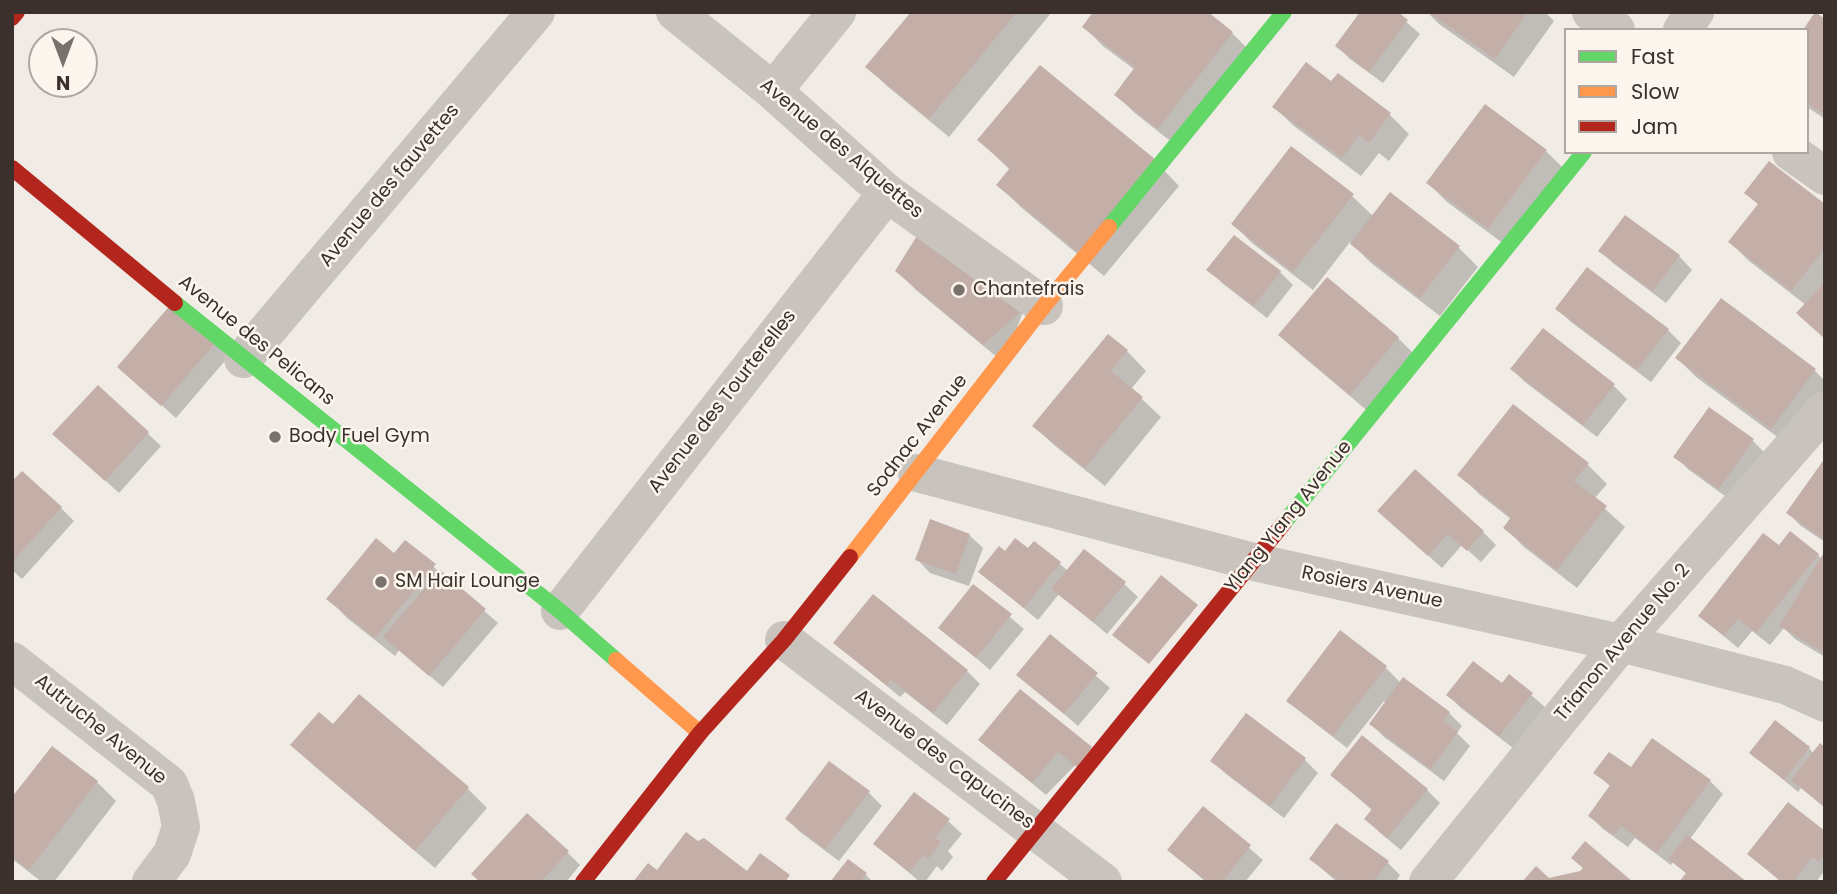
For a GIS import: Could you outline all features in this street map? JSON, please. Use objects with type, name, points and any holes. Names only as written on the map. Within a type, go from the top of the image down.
[{"type":"street","points":[[12,18],[17,12]]},
{"type":"street","name":"Avenue des fauvettes","points":[[243,359],[537,12]]},
{"type":"street","name":"Avenue des Alquettes","points":[[674,12],[772,91],[887,192],[1044,306]]},
{"type":"street","points":[[772,91],[836,12]]},
{"type":"street","name":"Sodnac Avenue","points":[[583,882],[700,733],[784,640],[917,474],[1044,306],[1284,12]]},
{"type":"street","points":[[1591,12],[1613,28]]},
{"type":"street","points":[[1684,28],[1696,12]]},
{"type":"street","name":"Ylang Ylang Avenue","points":[[994,882],[1582,154]]},
{"type":"street","points":[[1794,154],[1825,176]]},
{"type":"street","name":"Avenue des Pelicans","points":[[12,168],[243,359],[560,611],[700,733]]},
{"type":"street","name":"Avenue des Tourterelles","points":[[560,611],[887,192]]},
{"type":"street","name":"Trianon Avenue No. 2","points":[[1427,882],[1621,643],[1825,410]]},
{"type":"street","name":"Rosiers Avenue","points":[[917,474],[1254,562],[1621,643],[1785,685],[1825,703]]},
{"type":"street","name":"Avenue des Capucines","points":[[784,640],[1103,882]]},
{"type":"street","name":"Autruche Avenue","points":[[12,661],[169,784],[176,801],[181,827],[172,854],[150,882]]},
{"type":"building","points":[[911,12],[1017,12],[929,119],[865,67]]},
{"type":"building","points":[[1093,12],[1208,12],[1233,32],[1158,129],[1114,95],[1135,67],[1082,27]]},
{"type":"building","points":[[1360,12],[1398,12],[1408,20],[1369,72],[1335,46]]},
{"type":"building","points":[[1428,12],[1528,12],[1495,59]]},
{"type":"building","points":[[1815,12],[1825,19],[1825,115],[1809,104],[1809,28],[1804,28]]},
{"type":"building","points":[[1306,62],[1331,81],[1338,73],[1391,113],[1369,143],[1359,135],[1342,158],[1272,107]]},
{"type":"building","points":[[1040,65],[1156,160],[1079,253],[996,185],[1010,168],[977,140]]},
{"type":"building","points":[[1485,104],[1547,150],[1488,229],[1426,183]]},
{"type":"building","points":[[1291,146],[1354,194],[1293,272],[1231,224]]},
{"type":"building","points":[[1769,161],[1825,204],[1825,248],[1791,291],[1728,242],[1758,204],[1744,193]]},
{"type":"building","points":[[1390,192],[1460,246],[1420,298],[1350,244]]},
{"type":"building","points":[[1625,215],[1680,255],[1653,291],[1598,251]]},
{"type":"building","name":"Chantefrais","points":[[920,231],[1025,308],[983,345],[895,271]]},
{"type":"building","points":[[1234,235],[1281,271],[1254,306],[1206,270]]},
{"type":"building","points":[[1587,267],[1669,329],[1637,370],[1555,309]]},
{"type":"building","points":[[1327,277],[1399,337],[1350,395],[1278,335]]},
{"type":"building","points":[[1825,282],[1825,339],[1796,313]]},
{"type":"building","points":[[1721,298],[1816,369],[1771,429],[1675,358]]},
{"type":"building","points":[[172,303],[217,341],[161,406],[117,367]]},
{"type":"building","points":[[1543,328],[1615,384],[1583,425],[1510,369]]},
{"type":"building","points":[[1108,334],[1128,350],[1111,371],[1143,397],[1085,468],[1032,426]]},
{"type":"building","points":[[98,385],[149,432],[105,481],[52,434]]},
{"type":"building","points":[[1513,404],[1589,463],[1574,481],[1607,506],[1557,570],[1503,528],[1511,517],[1457,475]]},
{"type":"building","points":[[1709,407],[1754,439],[1719,489],[1673,457]]},
{"type":"building","points":[[1825,458],[1825,540],[1786,513]]},
{"type":"building","points":[[1415,469],[1484,531],[1467,551],[1448,534],[1428,556],[1377,511]]},
{"type":"building","points":[[22,471],[62,507],[12,562],[12,481]]},
{"type":"building","points":[[930,519],[970,534],[956,574],[915,560]]},
{"type":"building","points":[[1790,531],[1819,554],[1756,633],[1738,619],[1724,636],[1698,616],[1763,533],[1779,545]]},
{"type":"building","name":"SM Hair Lounge","points":[[376,538],[394,553],[405,540],[436,564],[375,638],[326,599]]},
{"type":"building","points":[[1015,538],[1028,548],[1034,541],[1061,562],[1024,608],[978,572],[999,546],[1005,551]]},
{"type":"building","points":[[1084,549],[1126,582],[1093,622],[1051,589]]},
{"type":"building","points":[[1823,554],[1825,555],[1825,653],[1779,626]]},
{"type":"building","points":[[440,570],[486,609],[429,676],[383,637]]},
{"type":"building","points":[[1161,575],[1198,605],[1149,664],[1112,635]]},
{"type":"building","points":[[973,584],[1012,614],[976,658],[938,628]]},
{"type":"building","points":[[873,594],[968,670],[933,713],[891,680],[886,685],[833,643]]},
{"type":"building","points":[[1340,630],[1387,666],[1333,736],[1286,701]]},
{"type":"building","points":[[1050,634],[1098,673],[1064,714],[1016,675]]},
{"type":"building","points":[[1473,661],[1502,683],[1509,674],[1533,693],[1499,736],[1446,695]]},
{"type":"building","points":[[1403,677],[1450,712],[1443,721],[1458,732],[1431,769],[1369,724]]},
{"type":"building","points":[[1020,689],[1092,747],[1077,767],[1058,752],[1032,783],[978,740]]},
{"type":"building","points":[[359,694],[469,787],[415,851],[290,745],[319,712],[333,724]]},
{"type":"building","points":[[1246,713],[1306,758],[1270,806],[1210,761]]},
{"type":"building","points":[[1775,720],[1810,747],[1784,780],[1749,753]]},
{"type":"building","points":[[1362,735],[1428,789],[1387,838],[1364,819],[1372,809],[1330,775]]},
{"type":"building","points":[[1652,738],[1711,780],[1657,853],[1621,826],[1614,835],[1588,816],[1610,785],[1593,773],[1609,752],[1631,767]]},
{"type":"building","points":[[1820,743],[1825,747],[1825,807],[1791,780]]},
{"type":"building","points":[[52,746],[98,781],[29,870],[12,857],[12,797]]},
{"type":"building","points":[[829,761],[870,791],[825,849],[785,819]]},
{"type":"building","points":[[914,792],[950,819],[935,838],[941,842],[928,859],[923,855],[909,872],[873,844]]},
{"type":"building","points":[[1788,802],[1825,831],[1825,854],[1819,862],[1812,857],[1793,882],[1782,882],[1747,854]]},
{"type":"building","points":[[1203,806],[1251,845],[1222,882],[1207,882],[1167,850]]},
{"type":"building","points":[[527,813],[569,851],[541,882],[480,882],[471,874]]},
{"type":"building","points":[[1336,823],[1389,861],[1373,882],[1340,882],[1309,859]]},
{"type":"building","points":[[686,832],[698,841],[704,838],[747,871],[760,853],[790,875],[785,882],[633,882],[648,863],[657,870]]},
{"type":"building","points":[[1687,835],[1747,882],[1679,882],[1686,873],[1668,859]]},
{"type":"building","points":[[1585,841],[1633,882],[1522,882],[1536,866],[1549,878],[1580,871],[1583,868],[1571,858]]},
{"type":"building","points":[[848,859],[867,873],[860,882],[830,882]]},
{"type":"traffic: fast","points":[[1109,227],[1284,12]]},
{"type":"traffic: fast","points":[[1284,523],[1582,154]]},
{"type":"traffic: fast","points":[[175,303],[560,611],[616,660]]},
{"type":"traffic: slow","points":[[850,557],[1044,306],[1109,227]]},
{"type":"traffic: slow","points":[[616,660],[700,733]]},
{"type":"traffic: jam","points":[[12,18],[17,12]]},
{"type":"traffic: jam","points":[[12,168],[175,303]]},
{"type":"traffic: jam","points":[[994,882],[1284,523]]},
{"type":"traffic: jam","points":[[583,882],[700,733],[784,640],[850,557]]},
{"type":"place","name":"Chantefrais","points":[[959,290]]},
{"type":"place","name":"Body Fuel Gym","points":[[275,437]]},
{"type":"place","name":"SM Hair Lounge","points":[[381,582]]}]
